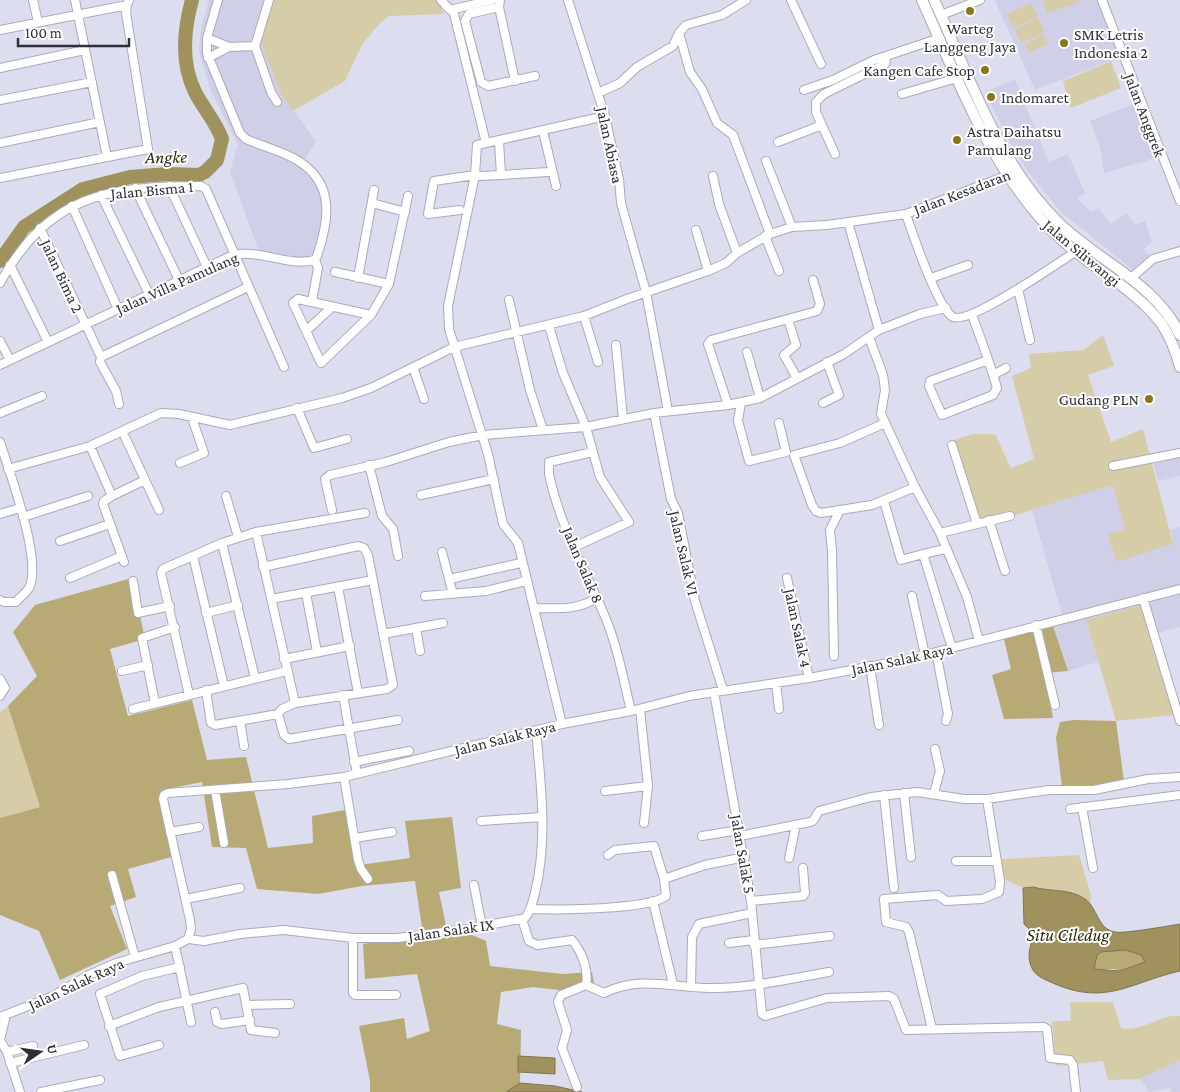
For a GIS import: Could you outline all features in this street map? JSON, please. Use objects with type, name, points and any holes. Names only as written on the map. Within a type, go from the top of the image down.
[{"type":"main road","name":"Jalan Siliwangi","points":[[922,0],[988,143],[1058,222],[1130,279],[1167,313],[1180,335]]},
{"type":"main road","name":"Jalan Siliwangi","points":[[934,0],[1013,173],[1031,207],[1056,235],[1075,252],[1121,286],[1160,322],[1171,340],[1180,367]]},
{"type":"street","points":[[33,0],[38,22]]},
{"type":"street","points":[[75,0],[107,157]]},
{"type":"street","points":[[218,0],[207,38],[208,58],[234,119],[246,139],[300,162],[320,181],[325,190],[328,206],[320,249],[315,260],[318,268],[312,301]]},
{"type":"street","points":[[269,0],[255,46],[276,102]]},
{"type":"street","points":[[441,0],[447,9],[453,10],[492,0]]},
{"type":"street","name":"Jalan Abiasa","points":[[568,0],[605,116],[619,179],[621,203],[646,292],[668,411]]},
{"type":"street","points":[[598,93],[620,83],[644,62],[673,46],[679,33],[686,25],[722,15],[746,0]]},
{"type":"street","points":[[791,0],[821,64]]},
{"type":"street","points":[[941,16],[980,0]]},
{"type":"street","name":"Jalan Anggrek","points":[[1102,0],[1180,201]]},
{"type":"street","points":[[0,30],[78,15],[128,1],[126,13],[149,146],[147,150],[0,178]]},
{"type":"street","points":[[515,80],[500,4],[470,14],[465,21],[481,82],[488,86],[535,76]]},
{"type":"street","points":[[453,10],[486,143]]},
{"type":"street","points":[[679,33],[690,72],[702,89],[716,122],[734,136],[779,271]]},
{"type":"street","points":[[207,38],[229,47],[255,46]]},
{"type":"street","points":[[804,90],[833,80],[874,60],[886,58],[940,38]]},
{"type":"street","points":[[208,58],[229,47]]},
{"type":"street","points":[[0,68],[86,50]]},
{"type":"street","points":[[835,154],[814,106],[818,98],[885,64],[886,58]]},
{"type":"street","points":[[902,94],[957,78]]},
{"type":"street","points":[[0,100],[92,82]]},
{"type":"street","points":[[562,724],[516,539],[503,524],[483,435],[449,329],[448,306],[478,175],[477,145],[499,143],[542,134],[605,116]]},
{"type":"street","points":[[0,142],[100,122]]},
{"type":"street","points":[[778,142],[822,125]]},
{"type":"street","points":[[542,134],[556,186]]},
{"type":"street","points":[[499,143],[501,175]]},
{"type":"street","points":[[766,161],[792,227]]},
{"type":"street","points":[[460,210],[428,214],[434,181],[478,175],[548,172]]},
{"type":"street","name":"Jalan Kesadaran","points":[[8,469],[90,446],[161,413],[230,425],[360,393],[454,347],[516,334],[584,316],[708,271],[726,263],[737,253],[767,235],[792,227],[906,214],[1013,173]]},
{"type":"street","points":[[713,176],[719,204],[737,253]]},
{"type":"street","points":[[169,186],[207,267]]},
{"type":"street","name":"Jalan Bisma 1","points":[[0,283],[10,265],[40,228],[72,206],[101,195],[135,188],[201,186],[205,188],[284,367]]},
{"type":"street","points":[[135,188],[179,280]]},
{"type":"street","points":[[358,278],[374,190]]},
{"type":"street","points":[[101,195],[150,294]]},
{"type":"street","points":[[371,315],[298,298],[293,302],[322,363],[371,315],[389,284],[408,196]]},
{"type":"street","points":[[372,203],[405,212]]},
{"type":"street","points":[[72,206],[118,309]]},
{"type":"street","points":[[906,214],[924,266],[949,314],[957,319],[972,315],[1018,289],[1075,252]]},
{"type":"street","points":[[848,222],[879,330]]},
{"type":"street","name":"Jalan Bima 2","points":[[40,228],[101,357],[99,360],[116,391],[119,404]]},
{"type":"street","points":[[696,230],[708,271]]},
{"type":"street","points":[[1130,279],[1153,259],[1180,251]]},
{"type":"street","name":"Jalan Villa Pamulang","points":[[0,364],[233,255],[254,253],[300,263],[315,260]]},
{"type":"street","points":[[10,265],[48,342]]},
{"type":"street","points":[[931,278],[968,265]]},
{"type":"street","points":[[335,272],[389,284]]},
{"type":"street","points":[[728,405],[708,344],[712,340],[788,320],[820,309],[812,280]]},
{"type":"street","points":[[101,357],[248,287]]},
{"type":"street","points":[[1018,289],[1030,340]]},
{"type":"street","points":[[509,300],[516,334],[543,430]]},
{"type":"street","points":[[306,331],[332,307]]},
{"type":"street","points":[[332,510],[325,479],[327,476],[449,442],[483,435],[586,427],[654,413],[728,405],[760,398],[827,362],[879,330],[920,314],[946,308]]},
{"type":"street","points":[[972,315],[988,360],[997,388],[993,395],[942,415],[929,386],[930,381],[988,360]]},
{"type":"street","points":[[584,316],[598,362]]},
{"type":"street","points":[[788,320],[796,346],[784,354],[797,378]]},
{"type":"street","points":[[549,326],[563,373],[586,427],[600,476],[629,522],[574,547]]},
{"type":"street","points":[[869,337],[883,375],[885,390],[881,408],[885,423],[914,487],[940,534],[967,597],[979,641]]},
{"type":"street","points":[[0,341],[10,360]]},
{"type":"street","points":[[616,345],[623,419]]},
{"type":"street","points":[[747,352],[760,398]]},
{"type":"street","points":[[823,403],[839,395],[827,362]]},
{"type":"street","points":[[413,366],[424,399]]},
{"type":"street","points":[[993,375],[1006,368]]},
{"type":"street","points":[[0,413],[42,396]]},
{"type":"street","points":[[741,402],[739,416],[743,421],[754,459],[786,452],[779,423]]},
{"type":"street","points":[[297,408],[314,448],[347,439]]},
{"type":"street","name":"Jalan Salak VI","points":[[654,413],[671,499],[678,512],[695,601],[723,690]]},
{"type":"street","points":[[180,462],[204,453],[192,418]]},
{"type":"street","points":[[885,423],[840,443],[794,455],[816,511],[821,513],[840,510],[884,500],[914,487]]},
{"type":"street","points":[[124,437],[159,510]]},
{"type":"street","points":[[0,442],[32,553],[29,587],[16,602],[0,600]]},
{"type":"street","points":[[90,446],[112,496]]},
{"type":"street","points":[[952,446],[977,524]]},
{"type":"street","name":"Jalan Salak 8","points":[[593,452],[548,464],[551,484],[574,547],[603,613],[617,652],[631,711]]},
{"type":"street","points":[[1113,466],[1180,453]]},
{"type":"street","points":[[369,465],[382,516],[393,529],[398,556]]},
{"type":"street","points":[[421,495],[494,479]]},
{"type":"street","points":[[70,578],[123,559],[103,502],[145,480]]},
{"type":"street","points":[[23,517],[88,496]]},
{"type":"street","points":[[226,496],[238,537]]},
{"type":"street","points":[[884,500],[901,560],[945,549]]},
{"type":"street","points":[[0,514],[20,508]]},
{"type":"street","points":[[834,656],[832,550],[829,536],[840,510]]},
{"type":"street","points":[[189,694],[161,571],[167,566],[238,537],[256,532],[365,513]]},
{"type":"street","points":[[940,534],[1010,516]]},
{"type":"street","points":[[989,520],[1005,571]]},
{"type":"street","points":[[60,541],[110,524]]},
{"type":"street","points":[[256,532],[295,703]]},
{"type":"street","points":[[222,543],[255,678]]},
{"type":"street","points":[[206,690],[211,723],[215,725],[278,714],[282,709],[295,703],[387,689],[393,685],[368,555],[364,548],[360,547],[264,567]]},
{"type":"street","points":[[442,552],[453,594]]},
{"type":"street","points":[[923,554],[952,648]]},
{"type":"street","points":[[193,556],[224,686]]},
{"type":"street","points":[[454,578],[521,563]]},
{"type":"street","name":"Jalan Salak 4","points":[[787,578],[809,678]]},
{"type":"street","points":[[271,599],[373,580]]},
{"type":"street","points":[[133,582],[138,613],[170,606]]},
{"type":"street","points":[[425,596],[486,591],[526,582]]},
{"type":"street","points":[[338,587],[358,693]]},
{"type":"street","name":"Jalan Salak Raya","points":[[0,1040],[3,1016],[50,997],[101,969],[134,957],[175,946],[188,939],[191,929],[186,899],[170,832],[164,795],[344,777],[562,724],[631,711],[723,690],[809,678],[925,655],[1180,589]]},
{"type":"street","points":[[306,593],[317,652]]},
{"type":"street","points":[[912,596],[925,655]]},
{"type":"street","points":[[534,608],[582,606],[596,598]]},
{"type":"street","points":[[1143,598],[1180,721]]},
{"type":"street","points":[[206,613],[238,605]]},
{"type":"street","points":[[383,634],[443,623]]},
{"type":"street","points":[[1036,625],[1055,705]]},
{"type":"street","points":[[155,703],[142,638],[175,627]]},
{"type":"street","points":[[416,628],[420,651]]},
{"type":"street","points":[[284,659],[350,646]]},
{"type":"street","points":[[936,652],[948,716],[946,721]]},
{"type":"street","points":[[122,671],[148,665]]},
{"type":"street","points":[[870,666],[879,725]]},
{"type":"street","points":[[133,709],[287,671]]},
{"type":"street","points":[[0,679],[5,688],[0,696]]},
{"type":"street","points":[[776,682],[779,709]]},
{"type":"street","name":"Jalan Salak 5","points":[[714,692],[751,901],[761,1013],[765,1016],[827,998],[889,996],[894,999],[906,1030],[932,1029]]},
{"type":"street","points":[[343,695],[357,774]]},
{"type":"street","points":[[640,709],[648,786],[644,823]]},
{"type":"street","points":[[278,714],[286,739],[398,720]]},
{"type":"street","points":[[240,720],[244,746]]},
{"type":"street","points":[[536,731],[542,817],[541,863],[530,909],[522,920],[529,941],[537,945],[572,940],[580,950],[587,977],[586,985]]},
{"type":"street","points":[[934,793],[940,771],[935,749]]},
{"type":"street","points":[[354,762],[409,750]]},
{"type":"street","points":[[344,777],[361,869],[368,878]]},
{"type":"street","points":[[702,836],[796,825],[813,821],[819,811],[904,793],[934,793],[964,799],[987,799],[1049,790],[1094,790],[1148,779],[1180,777]]},
{"type":"street","points":[[606,791],[648,786]]},
{"type":"street","points":[[216,790],[224,843]]},
{"type":"street","points":[[904,793],[911,857]]},
{"type":"street","points":[[884,796],[894,888]]},
{"type":"street","points":[[1070,809],[1180,796]]},
{"type":"street","points":[[987,799],[1001,887],[995,895],[946,901],[938,895],[884,899],[886,922],[906,927],[909,932],[932,1029],[1045,1028],[1050,1058],[1070,1060],[1073,1064],[1076,1092]]},
{"type":"street","points":[[1082,808],[1093,868]]},
{"type":"street","points":[[481,821],[542,817]]},
{"type":"street","points":[[789,858],[796,825]]},
{"type":"street","points":[[170,832],[199,827]]},
{"type":"street","points":[[354,838],[392,832]]},
{"type":"street","points":[[530,909],[559,910],[623,906],[653,901],[666,896],[664,879],[654,846],[615,850],[608,855]]},
{"type":"street","points":[[664,879],[705,865],[744,858]]},
{"type":"street","points":[[956,861],[996,860]]},
{"type":"street","points":[[751,901],[803,896],[803,868]]},
{"type":"street","points":[[112,875],[134,957]]},
{"type":"street","points":[[474,885],[482,927]]},
{"type":"street","points":[[186,899],[240,888]]},
{"type":"street","points":[[653,901],[673,984]]},
{"type":"street","points":[[691,986],[692,938],[698,924],[752,913]]},
{"type":"street","name":"Jalan Salak IX","points":[[188,939],[204,941],[240,934],[284,930],[353,938],[397,938],[522,920]]},
{"type":"street","points":[[728,943],[830,936]]},
{"type":"street","points":[[353,938],[353,993],[355,995],[396,995]]},
{"type":"street","points":[[175,946],[190,1022]]},
{"type":"street","points":[[159,1045],[120,1056],[100,996],[101,992],[142,976],[180,967]]},
{"type":"street","points":[[577,1087],[562,1048],[567,1030],[558,1002],[561,995],[586,985],[604,993],[621,985],[673,984],[711,988],[829,972]]},
{"type":"street","points":[[109,1026],[149,1010],[243,988],[251,1030],[275,1033]]},
{"type":"street","points":[[247,1005],[290,1004]]},
{"type":"street","points":[[215,1012],[219,1023],[250,1020]]},
{"type":"street","points":[[0,1040],[7,1052],[20,1092]]},
{"type":"street","points":[[10,1063],[84,1045]]},
{"type":"street","points":[[7,1052],[33,1046]]},
{"type":"street","points":[[41,1092],[100,1080]]},
{"type":"shaded area","points":[[209,0],[273,0],[261,44],[281,94],[316,141],[300,167],[331,201],[321,251],[302,262],[259,252],[230,171],[238,145],[211,91],[199,52],[201,28]]},
{"type":"shaded area","points":[[273,0],[438,0],[444,14],[389,16],[379,24],[362,45],[345,81],[293,111],[281,94],[261,44]]},
{"type":"shaded area","points":[[1043,0],[1078,0],[1079,2],[1047,13]]},
{"type":"shaded area","name":"SMK Letris Indonesia 2","points":[[1098,0],[1119,57],[1035,90],[995,1]]},
{"type":"shaded area","points":[[1031,3],[1038,17],[1014,28],[1007,14]]},
{"type":"shaded area","points":[[1038,18],[1045,32],[1021,43],[1015,30]]},
{"type":"shaded area","points":[[1043,35],[1048,44],[1030,53],[1025,44]]},
{"type":"shaded area","points":[[1111,61],[1121,88],[1071,108],[1063,81]]},
{"type":"shaded area","points":[[1015,79],[1049,162],[1068,154],[1085,193],[1077,198],[1091,212],[1098,208],[1111,224],[1127,213],[1135,225],[1145,221],[1152,242],[1144,249],[1150,257],[1134,271],[1061,212],[1029,173],[1009,141],[985,92]]},
{"type":"shaded area","points":[[1139,102],[1160,157],[1104,173],[1100,147],[1090,121]]},
{"type":"shaded area","points":[[1103,335],[1114,366],[1088,375],[1111,442],[1143,429],[1173,544],[1117,562],[1108,534],[1125,529],[1113,485],[980,526],[951,441],[973,434],[995,434],[1011,468],[1034,459],[1012,376],[1031,368],[1029,354],[1083,350]]},
{"type":"shaded area","points":[[1180,455],[1180,476],[1158,481],[1153,462]]},
{"type":"shaded area","points":[[1113,485],[1126,530],[1173,544],[1171,530],[1180,527],[1180,627],[1155,634],[1086,620],[1098,662],[1068,671],[1052,623],[1063,618],[1032,510]]},
{"type":"shaded area","points":[[132,578],[145,639],[110,649],[128,716],[192,700],[207,760],[246,757],[268,848],[313,843],[312,816],[350,809],[359,865],[410,858],[405,821],[452,817],[461,888],[439,892],[448,935],[465,932],[486,941],[490,966],[563,974],[592,972],[595,989],[567,991],[533,987],[501,992],[497,1024],[521,1030],[520,1083],[506,1092],[370,1092],[370,1081],[359,1026],[404,1018],[407,1039],[430,1031],[417,974],[365,979],[363,944],[423,934],[415,881],[362,886],[318,894],[257,889],[246,848],[212,847],[202,782],[162,790],[175,856],[128,869],[136,897],[110,906],[127,949],[60,980],[39,931],[0,915],[0,818],[40,807],[8,706],[37,676],[13,632],[35,605]]},
{"type":"shaded area","points":[[1146,604],[1175,715],[1116,721],[1086,620]]},
{"type":"shaded area","points":[[1052,623],[1068,671],[1045,673],[1053,718],[1004,719],[992,675],[1011,669],[1003,635]]},
{"type":"shaded area","points":[[8,706],[40,807],[0,818],[0,712]]},
{"type":"shaded area","points":[[1074,720],[1116,721],[1124,782],[1092,790],[1062,787],[1056,738],[1060,722]]},
{"type":"shaded area","points":[[1079,855],[1091,895],[1090,904],[1068,892],[1025,888],[1003,878],[1001,859]]},
{"type":"shaded area","points":[[1125,950],[1141,955],[1145,962],[1120,971],[1115,969],[1093,969],[1097,955],[1101,952]]},
{"type":"shaded area","points":[[1070,1002],[1113,1002],[1121,1028],[1136,1028],[1172,1016],[1180,1016],[1180,1060],[1139,1079],[1108,1080],[1103,1061],[1056,1066],[1052,1021],[1071,1021]]},
{"type":"shaded area","points":[[1180,1059],[1180,1092],[1173,1092],[1169,1088],[1150,1092],[1139,1079]]},
{"type":"water","name":"Situ Ciledug","points":[[1033,887],[1073,893],[1085,899],[1093,908],[1101,923],[1109,930],[1115,932],[1136,931],[1180,924],[1180,971],[1119,990],[1090,993],[1073,990],[1043,979],[1031,967],[1029,959],[1033,933],[1024,924],[1023,888]],"holes":[[[1125,950],[1141,955],[1145,962],[1120,971],[1094,969],[1097,955],[1101,952]]]},
{"type":"water","points":[[518,1056],[555,1058],[555,1074],[518,1072]]},
{"type":"water","points":[[520,1083],[555,1086],[582,1092],[506,1092]]},
{"type":"waterway","name":"Angke","points":[[0,261],[24,227],[83,189],[130,177],[168,174],[199,175],[205,172],[217,160],[222,139],[195,92],[186,58],[187,23],[192,0]]},
{"type":"place","name":"Warteg Langgeng Jaya","points":[[970,11]]},
{"type":"place","name":"SMK Letris Indonesia 2","points":[[1064,43]]},
{"type":"place","name":"Kangen Cafe Stop","points":[[985,70]]},
{"type":"place","name":"Indomaret","points":[[991,97]]},
{"type":"place","name":"Astra Daihatsu Pamulang","points":[[957,140]]},
{"type":"place","name":"Gudang PLN","points":[[1149,399]]}]
